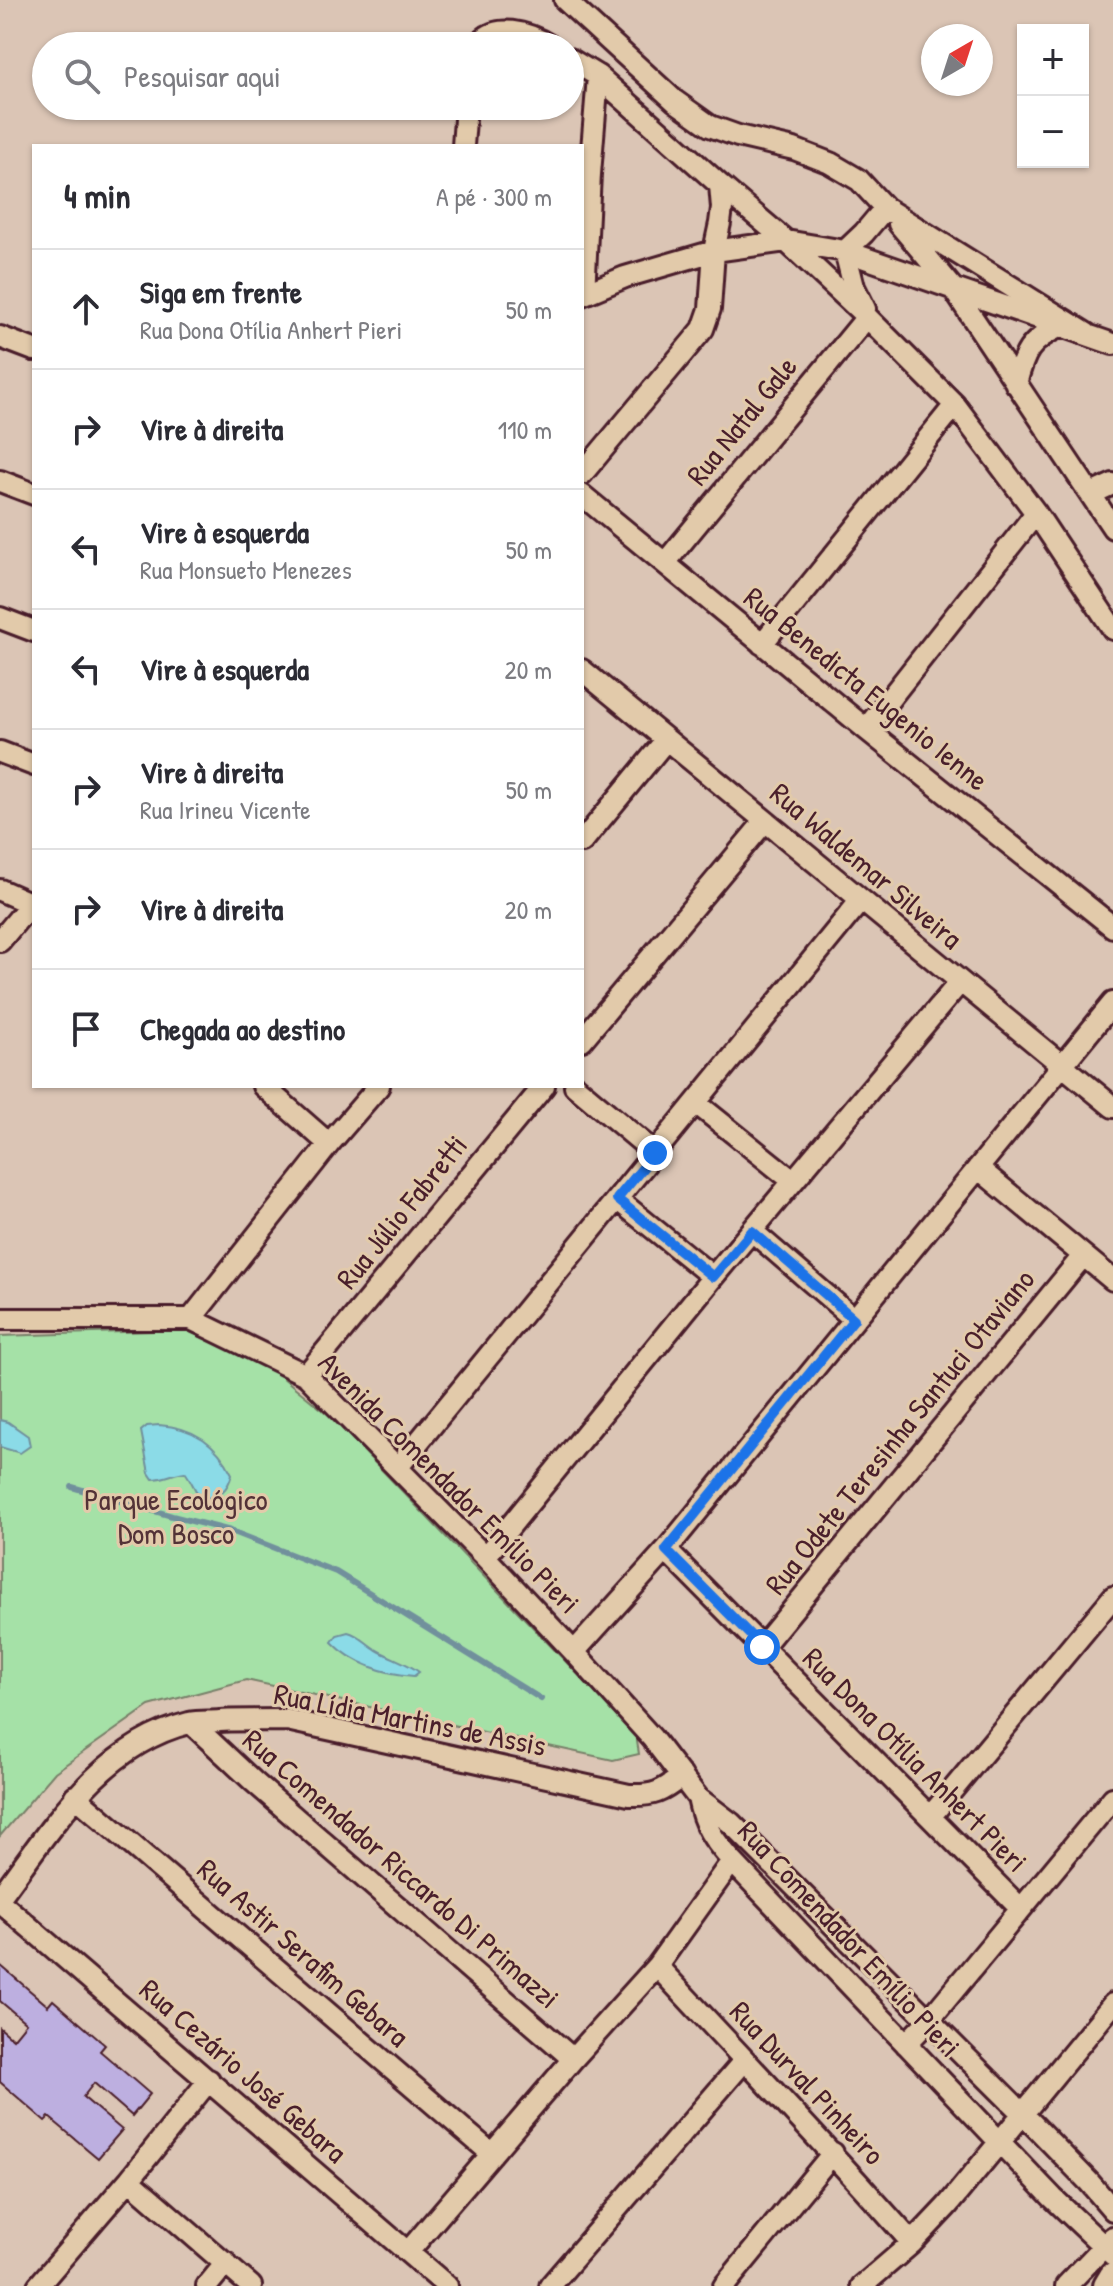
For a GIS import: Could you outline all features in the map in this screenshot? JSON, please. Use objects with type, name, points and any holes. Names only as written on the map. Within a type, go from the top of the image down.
[{"type":"main road","points":[[1107,2286],[1113,2276]]},
{"type":"street","points":[[565,0],[675,101],[710,126],[794,149],[830,163],[859,180],[952,287],[1113,528]]},
{"type":"street","points":[[584,68],[598,76],[786,241],[955,405],[1036,513],[1113,629]]},
{"type":"street","points":[[584,276],[598,76]]},
{"type":"street","points":[[463,144],[465,120]]},
{"type":"street","points":[[584,472],[703,329],[710,309],[714,251],[722,208],[720,185]]},
{"type":"street","points":[[845,251],[885,208]]},
{"type":"street","points":[[885,208],[1087,334]]},
{"type":"street","points":[[584,294],[625,277],[714,251],[786,241],[845,251],[1113,344]]},
{"type":"street","points":[[845,251],[849,272],[867,317]]},
{"type":"street","name":"Rua Natal Gale","points":[[665,563],[867,317]]},
{"type":"street","points":[[1016,384],[1027,350],[1044,334],[1059,327]]},
{"type":"street","points":[[0,337],[32,349]]},
{"type":"street","points":[[762,644],[955,405]]},
{"type":"street","points":[[0,481],[32,493]]},
{"type":"street","points":[[1091,494],[1113,484]]},
{"type":"street","name":"Rua Benedicta Eugenio Ienne","points":[[584,497],[1113,927]]},
{"type":"street","points":[[866,729],[1036,513]]},
{"type":"street","points":[[0,618],[32,630]]},
{"type":"street","name":"Rua Waldemar Silveira","points":[[584,672],[1113,1107]]},
{"type":"street","points":[[584,840],[666,740]]},
{"type":"street","points":[[0,752],[32,764]]},
{"type":"street","points":[[584,1038],[765,821]]},
{"type":"street","points":[[0,890],[32,903]]},
{"type":"street","points":[[398,1467],[861,900]]},
{"type":"street","points":[[0,941],[32,904]]},
{"type":"street","points":[[485,1557],[713,1277],[960,982]]},
{"type":"street","points":[[574,1652],[666,1550],[1113,1003]]},
{"type":"street","points":[[265,1088],[329,1144]]},
{"type":"street","points":[[191,1319],[329,1144],[377,1088]]},
{"type":"street","name":"Rua Júlio Fabretti","points":[[306,1375],[542,1088]]},
{"type":"street","points":[[577,1088],[655,1153]]},
{"type":"street","points":[[696,1103],[793,1181]]},
{"type":"street","points":[[978,1168],[1113,1280]]},
{"type":"street","points":[[617,1199],[713,1277]]},
{"type":"street","points":[[752,1231],[854,1319]]},
{"type":"street","name":"Rua Odete Teresinha Santuci Otaviano","points":[[762,1647],[1083,1256]]},
{"type":"street","name":"Avenida Comendador Emílio Pieri","points":[[0,1319],[191,1319],[306,1375],[574,1652],[652,1738],[698,1798]]},
{"type":"street","name":"Rua Dona Otília Anhert Pieri","points":[[666,1550],[1021,1909]]},
{"type":"street","points":[[930,1817],[1113,1597]]},
{"type":"street","name":"Rua Lídia Martins de Assis","points":[[0,1899],[75,1796],[117,1757],[153,1736],[191,1723],[287,1720],[629,1795],[649,1796],[666,1790],[682,1776]]},
{"type":"street","name":"Rua Comendador Riccardo Di Primazzi","points":[[191,1723],[254,1782],[573,2059]]},
{"type":"street","name":"Rua Astir Serafim Gebara","points":[[75,1796],[492,2154]]},
{"type":"street","name":"Rua Comendador Emílio Pieri","points":[[698,1798],[702,1821],[732,1861],[1074,2219],[1110,2246]]},
{"type":"street","name":"Rua Comendador Emílio Pieri","points":[[698,1798],[731,1823],[1023,2114],[1113,2210]]},
{"type":"street","points":[[906,2044],[1113,1798]]},
{"type":"street","points":[[408,2252],[657,1966],[732,1861]]},
{"type":"street","name":"Rua Cezário José Gebara","points":[[0,1899],[447,2286]]},
{"type":"street","name":"Rua Durval Pinheiro","points":[[657,1966],[833,2153],[912,2243]]},
{"type":"street","points":[[862,2286],[912,2243],[947,2206],[1113,2004]]},
{"type":"street","points":[[550,2286],[744,2061]]},
{"type":"street","points":[[38,2286],[209,2080]]},
{"type":"street","points":[[724,2286],[833,2153]]},
{"type":"street","points":[[129,2180],[251,2286]]},
{"type":"street","points":[[1066,2286],[1110,2246]]},
{"type":"street","points":[[207,2286],[226,2263]]},
{"type":"green space","name":"Parque Ecológico Dom Bosco","points":[[185,1330],[266,1364],[330,1416],[636,1735],[639,1754],[613,1760],[246,1680],[149,1706],[55,1772],[0,1836],[0,1336]]},
{"type":"water","points":[[0,1420],[28,1436],[30,1446],[20,1453],[0,1447]]},
{"type":"water","points":[[147,1426],[183,1429],[211,1445],[232,1474],[228,1485],[212,1497],[201,1498],[185,1472],[153,1479],[149,1473],[141,1431]]},
{"type":"water","points":[[348,1632],[419,1672],[414,1676],[392,1673],[350,1656],[332,1642],[337,1635]]},
{"type":"building","points":[[0,1965],[48,2006],[53,2000],[105,2045],[100,2051],[150,2094],[132,2116],[94,2083],[83,2097],[122,2130],[98,2158],[49,2117],[45,2121],[0,2082],[0,2028],[13,2039],[26,2023],[0,2001]]},
{"type":"waterway","points":[[72,1487],[231,1531],[336,1572],[541,1699]]},
{"type":"route","points":[[655,1153],[617,1199],[713,1277],[752,1231],[854,1319],[666,1550],[762,1647]]}]
